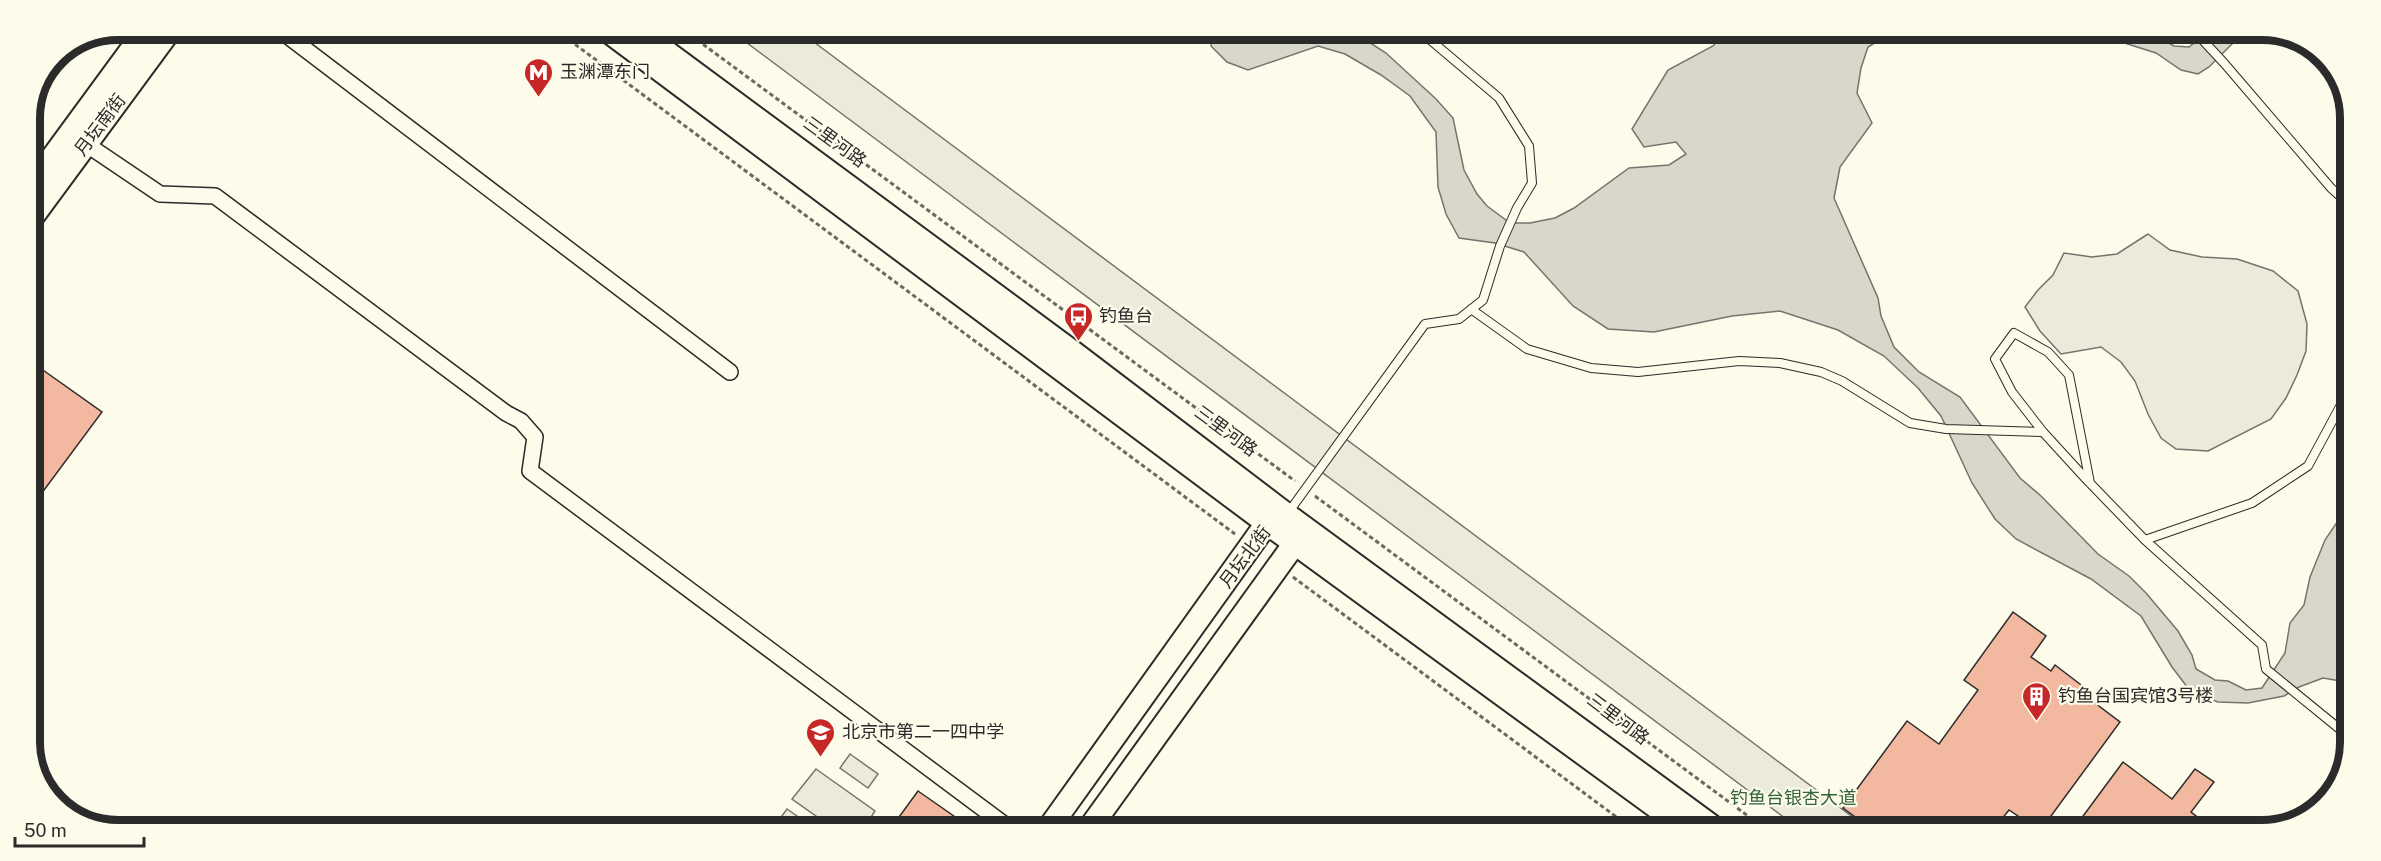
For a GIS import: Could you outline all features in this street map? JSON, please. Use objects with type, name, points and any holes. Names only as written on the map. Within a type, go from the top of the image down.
[{"type":"main road","name":"月坛南街","points":[[40,186],[139,40]]},
{"type":"main road","name":"月坛南街","points":[[40,189],[86,144],[163,40]]},
{"type":"main road","name":"三里河路","points":[[620,40],[1277,519],[1703,820]]},
{"type":"main road","name":"三里河路","points":[[650,40],[1074,353],[1277,519],[1295,543],[1674,820]]},
{"type":"main road","name":"月坛北街","points":[[1055,820],[1250,546],[1277,519]]},
{"type":"main road","name":"月坛北街","points":[[1095,820],[1295,543]]},
{"type":"street","points":[[293,40],[730,372]]},
{"type":"street","points":[[86,144],[160,194],[215,196],[506,413],[521,421],[535,437],[530,471],[998,820]]},
{"type":"lane","points":[[1277,519],[1306,489],[1425,324],[1459,319],[1484,300],[1500,246],[1517,208],[1532,183],[1529,146],[1499,98],[1430,40]]},
{"type":"lane","points":[[2203,40],[2340,197]]},
{"type":"lane","points":[[1471,309],[1527,349],[1591,368],[1638,372],[1739,361],[1780,363],[1821,372],[1842,381],[1910,423],[1946,429],[2043,432]]},
{"type":"lane","points":[[2090,483],[2069,375],[2048,352],[2014,333],[1995,359],[2012,392],[2043,432],[2090,483],[2145,540],[2262,645],[2266,669],[2340,729]]},
{"type":"lane","points":[[2145,540],[2252,503],[2308,466],[2340,407]]},
{"type":"path","points":[[569,40],[1250,546]]},
{"type":"path","name":"三里河路","points":[[697,40],[1753,820]]},
{"type":"path","points":[[1277,566],[1620,820]]},
{"type":"green space","name":"钓鱼台银杏大道","points":[[743,40],[811,40],[1857,820],[1788,820]]},
{"type":"green space","points":[[2148,234],[2170,250],[2202,257],[2237,259],[2273,271],[2298,291],[2307,324],[2306,351],[2286,398],[2271,419],[2208,451],[2176,449],[2161,438],[2148,414],[2135,381],[2121,362],[2101,347],[2061,354],[2040,331],[2025,307],[2053,275],[2064,253],[2092,257],[2117,254]]},
{"type":"green space","points":[[850,754],[878,774],[868,788],[840,768]]},
{"type":"green space","points":[[816,769],[875,811],[869,820],[822,820],[792,799]]},
{"type":"green space","points":[[787,809],[803,820],[779,820]]},
{"type":"shaded area","points":[[1211,40],[1366,40],[1386,53],[1453,118],[1464,170],[1477,194],[1487,206],[1510,223],[1530,223],[1555,218],[1574,208],[1629,168],[1669,165],[1686,154],[1676,142],[1644,147],[1632,129],[1668,70],[1713,46],[1718,40],[1879,40],[1868,47],[1861,68],[1857,93],[1872,123],[1840,167],[1834,198],[1878,298],[1881,316],[1894,347],[1919,372],[1960,397],[2020,478],[2098,554],[2129,576],[2146,593],[2178,631],[2192,655],[2196,669],[2215,680],[2228,681],[2246,690],[2262,688],[2285,653],[2290,623],[2304,605],[2310,577],[2325,540],[2340,518],[2340,681],[2323,678],[2299,687],[2284,696],[2248,703],[2218,702],[2191,692],[2172,667],[2141,616],[2091,579],[2016,539],[1995,519],[1972,483],[1941,416],[1918,388],[1884,356],[1838,330],[1780,311],[1732,316],[1654,332],[1608,329],[1573,306],[1524,252],[1495,243],[1459,238],[1446,214],[1438,187],[1436,132],[1410,96],[1381,75],[1345,54],[1318,46],[1248,70],[1227,62],[1211,46]]},
{"type":"shaded area","points":[[2115,40],[2164,40],[2174,46],[2189,47],[2198,40],[2236,40],[2209,67],[2198,74],[2181,70],[2156,53]]},
{"type":"building","points":[[40,368],[102,412],[41,495]]},
{"type":"building","name":"钓鱼台国宾馆3号楼","points":[[2013,612],[2046,636],[2031,657],[2051,671],[2055,665],[2089,691],[2087,697],[2120,722],[2048,820],[2024,820],[2009,810],[2001,820],[1859,820],[1843,808],[1907,721],[1939,744],[1978,690],[1964,680]]},
{"type":"building","points":[[2123,762],[2172,799],[2195,769],[2214,782],[2191,812],[2202,820],[2080,820]]},
{"type":"building","points":[[918,791],[960,820],[897,820]]},
{"type":"place","name":"玉渊潭东门","points":[[539,98]]},
{"type":"place","name":"钓鱼台","points":[[1078,342]]},
{"type":"place","name":"钓鱼台国宾馆3号楼","points":[[2037,722]]},
{"type":"place","name":"北京市第二一四中学","points":[[821,758]]}]
